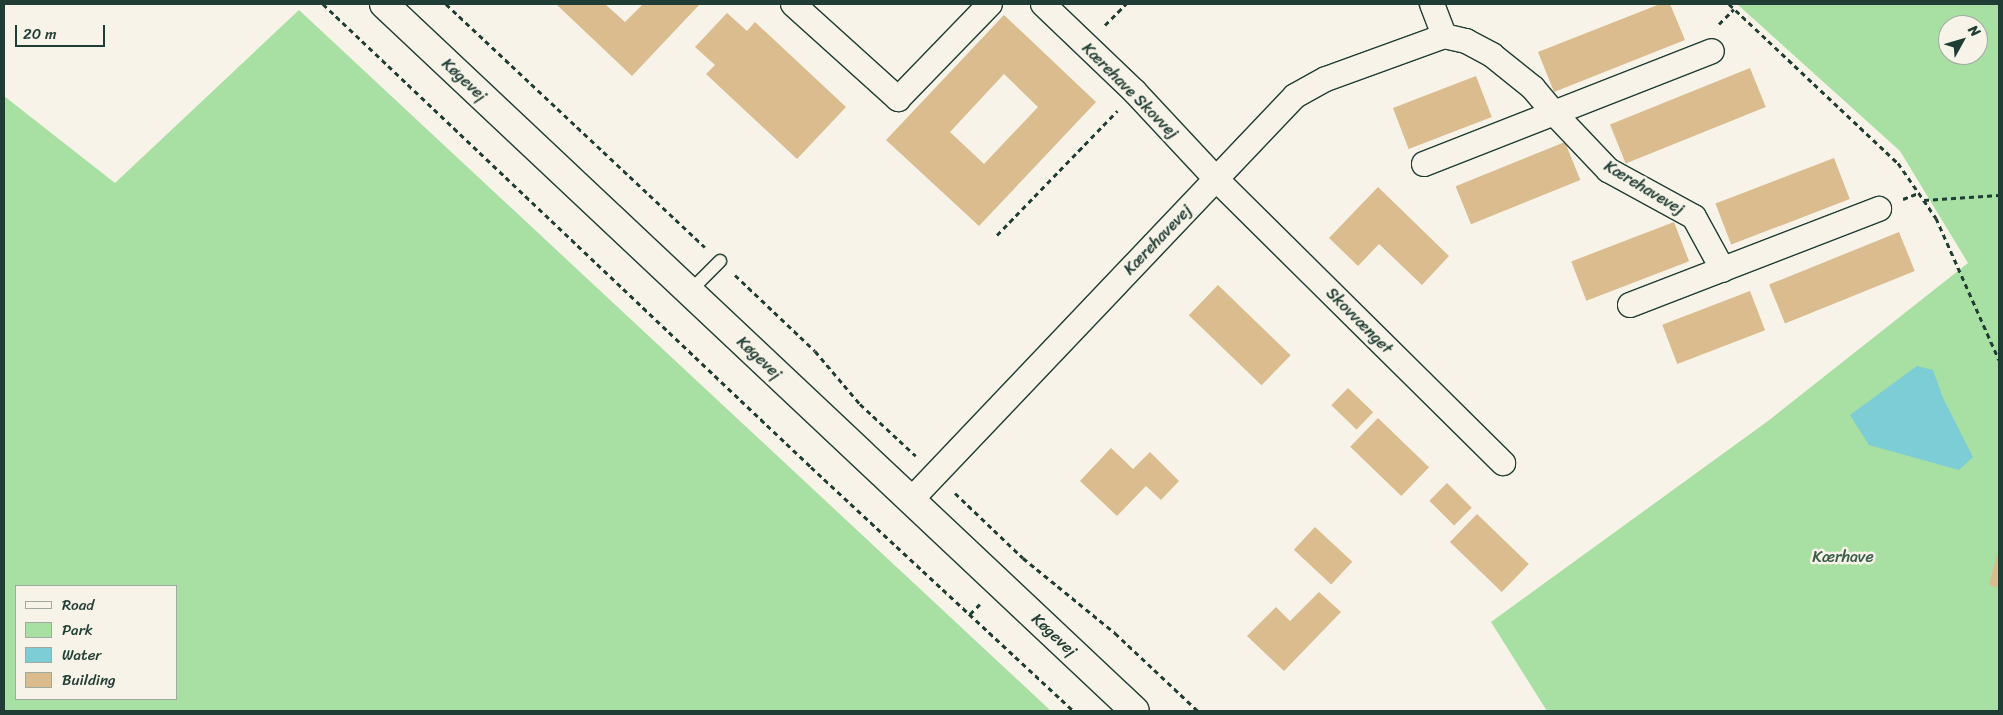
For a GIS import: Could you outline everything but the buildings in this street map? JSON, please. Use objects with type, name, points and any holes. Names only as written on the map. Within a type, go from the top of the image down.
[{"type":"main road","name":"Køgevej","points":[[384,4],[1135,711]]},
{"type":"street","points":[[793,4],[898,99],[990,4]]},
{"type":"street","name":"Kærehave Skovvej","points":[[1042,4],[1135,92],[1216,179]]},
{"type":"street","points":[[1432,4],[1444,36]]},
{"type":"street","name":"Kærehavevej","points":[[911,500],[1296,96],[1326,79],[1444,36],[1466,41],[1492,55],[1533,88],[1608,170],[1694,218],[1723,270]]},
{"type":"street","points":[[1424,164],[1712,51]]},
{"type":"street","name":"Skovvænget","points":[[1216,179],[1503,462]]},
{"type":"street","points":[[1630,305],[1879,209]]},
{"type":"lane","points":[[689,292],[720,261]]},
{"type":"path","points":[[323,4],[811,467],[1074,711]]},
{"type":"path","points":[[446,4],[814,351],[860,404],[1023,558],[1115,633],[1198,711]]},
{"type":"path","points":[[1729,4],[1898,163],[1936,218],[1999,360]]},
{"type":"path","points":[[997,235],[1135,92]]},
{"type":"path","points":[[1923,200],[1999,195]]},
{"type":"green space","name":"Kærhave","points":[[1737,4],[1999,4],[1999,711],[1547,711],[1491,622],[1768,421],[1968,263],[1900,151]]},
{"type":"green space","points":[[299,10],[1051,711],[4,711],[4,96],[115,183]]},
{"type":"water","points":[[1917,366],[1933,370],[1943,398],[1973,457],[1959,470],[1869,445],[1850,415]]}]
